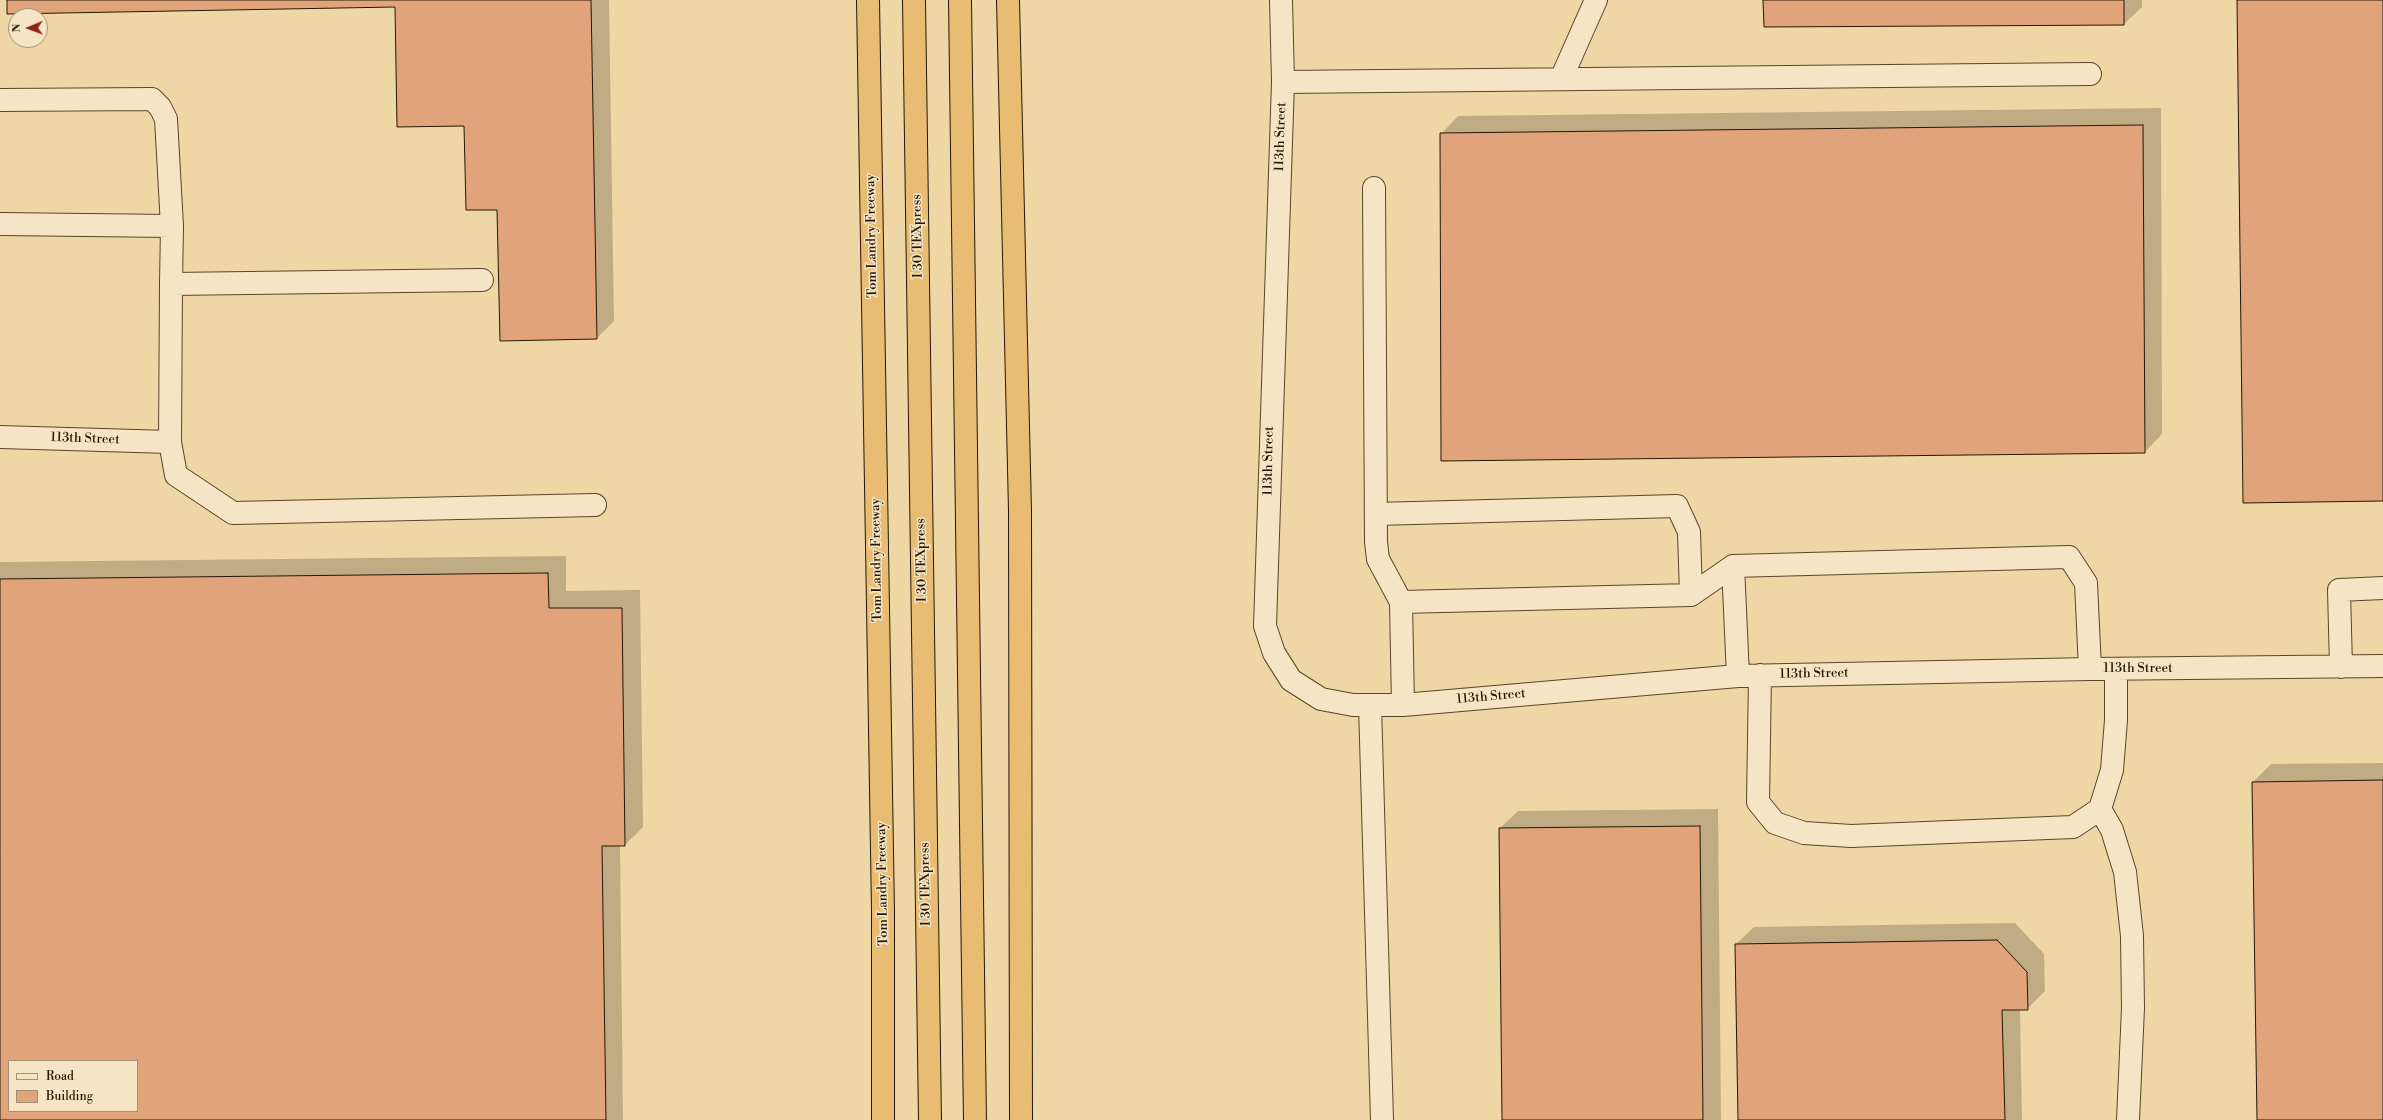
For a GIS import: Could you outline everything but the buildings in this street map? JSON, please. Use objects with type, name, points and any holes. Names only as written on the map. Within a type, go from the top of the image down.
[{"type":"highway","name":"Tom Landry Freeway","points":[[868,0],[884,910],[883,1120]]},
{"type":"highway","name":"I 30 TEXpress","points":[[914,0],[930,1120]]},
{"type":"highway","points":[[960,0],[975,1120]]},
{"type":"highway","points":[[1008,0],[1020,511],[1021,1120]]},
{"type":"street","name":"113th Street","points":[[1281,0],[1283,82],[1265,626],[1274,653],[1291,680],[1321,699],[1353,705],[1403,704],[1760,675],[2090,669],[2383,666]]},
{"type":"street","points":[[1561,79],[1596,0]]},
{"type":"street","points":[[1283,82],[2090,74]]},
{"type":"street","points":[[0,100],[152,99],[160,107],[166,119],[172,226],[170,442],[176,475],[233,513],[595,505]]},
{"type":"street","points":[[1374,188],[1376,514],[1378,559],[1401,602],[1403,704]]},
{"type":"street","points":[[0,224],[172,226]]},
{"type":"street","points":[[171,284],[482,280]]},
{"type":"street","name":"113th Street","points":[[0,437],[170,442]]},
{"type":"street","points":[[1376,514],[1677,506],[1689,532],[1691,595]]},
{"type":"street","points":[[1401,602],[1691,595],[1733,566],[2069,557],[2086,583],[2090,669]]},
{"type":"street","points":[[1733,566],[1738,676]]},
{"type":"street","points":[[2341,667],[2339,590],[2383,588]]},
{"type":"street","points":[[1760,675],[1758,802],[1775,823],[1804,833],[1851,836],[2073,827],[2100,809],[2112,770],[2116,720],[2116,669]]},
{"type":"street","points":[[1370,705],[1382,1120]]},
{"type":"street","points":[[2100,809],[2112,830],[2125,872],[2132,936],[2133,1008],[2128,1120]]}]
